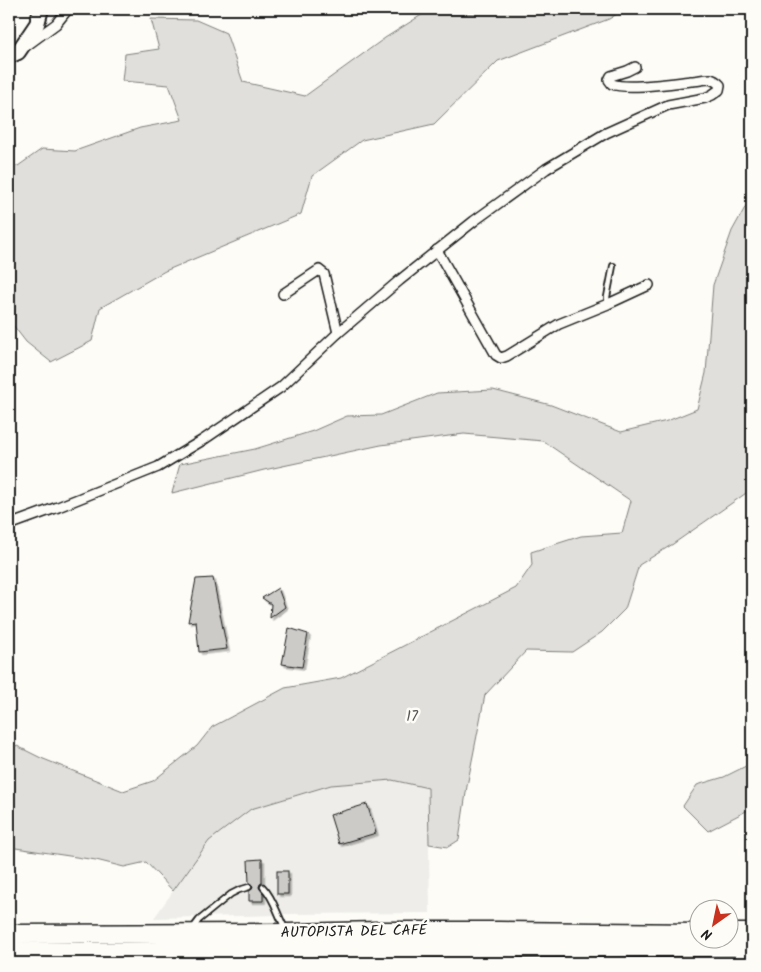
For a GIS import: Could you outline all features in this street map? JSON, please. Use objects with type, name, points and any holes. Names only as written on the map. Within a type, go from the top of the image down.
[{"type":"highway","name":"AUTOPISTA DEL CAFÉ","points":[[9,934],[499,931],[688,933]]},
{"type":"highway","name":"AUTOPISTA DEL CAFÉ","points":[[738,937],[752,933]]},
{"type":"highway","name":"AUTOPISTA DEL CAFÉ","points":[[9,951],[79,958],[383,956],[516,948],[688,942]]},
{"type":"highway","name":"AUTOPISTA DEL CAFÉ","points":[[738,943],[752,947]]},
{"type":"street","points":[[13,54],[37,24],[41,9]]},
{"type":"street","points":[[13,54],[56,24],[68,9]]},
{"type":"street","points":[[9,525],[158,467],[203,440],[281,387],[338,333],[437,250],[546,169],[606,133],[668,105],[705,98],[718,90],[720,85],[716,80],[710,79],[638,86],[616,86],[612,84],[611,76],[635,67]]},
{"type":"street","points":[[437,250],[496,355],[501,358],[559,324],[649,285]]},
{"type":"street","points":[[283,294],[319,270],[324,274],[338,333]]},
{"type":"street","points":[[504,963],[516,948]]},
{"type":"street","points":[[737,950],[746,963]]},
{"type":"lane","points":[[608,304],[607,298],[613,266]]},
{"type":"lane","points":[[190,933],[200,920],[231,894],[249,887]]},
{"type":"lane","points":[[262,888],[269,893],[279,918],[288,933]]},
{"type":"shaded area","points":[[392,780],[428,788],[430,913],[285,914],[154,918],[209,841],[251,809],[331,785]]},
{"type":"green space","points":[[512,9],[625,9],[609,19],[498,61],[434,124],[362,140],[312,176],[301,214],[165,271],[100,308],[92,341],[51,362],[26,342],[9,320],[9,166],[18,166],[42,149],[75,151],[140,128],[182,120],[169,85],[122,81],[125,54],[159,49],[151,19],[196,20],[226,33],[243,82],[305,96],[385,38],[423,14],[480,13]]},
{"type":"green space","name":"17","points":[[752,195],[752,489],[673,544],[639,565],[625,609],[602,632],[572,652],[526,651],[485,695],[467,786],[459,840],[448,847],[429,844],[428,788],[392,780],[331,785],[251,809],[209,841],[173,891],[146,862],[124,867],[96,860],[9,847],[9,742],[41,758],[123,791],[153,781],[197,746],[212,727],[285,688],[341,678],[516,588],[532,565],[531,552],[581,536],[622,533],[631,501],[543,441],[464,434],[381,445],[264,470],[172,493],[180,464],[255,449],[313,431],[347,416],[381,415],[437,393],[493,390],[551,405],[621,432],[667,421],[697,409],[706,373],[713,285],[732,231]]},
{"type":"green space","points":[[752,763],[752,808],[708,831],[683,806],[697,785],[724,777]]},
{"type":"building","points":[[213,578],[227,649],[199,652],[196,621],[188,622],[196,579]]},
{"type":"building","points":[[278,588],[285,607],[270,618],[271,604],[262,598]]},
{"type":"building","points":[[289,628],[308,634],[302,667],[282,664]]},
{"type":"building","points":[[367,804],[376,833],[339,844],[330,815]]},
{"type":"building","points":[[262,859],[262,883],[259,887],[263,893],[263,901],[249,901],[249,891],[253,886],[249,883],[248,860]]},
{"type":"building","points":[[277,871],[288,871],[288,894],[277,894]]}]
